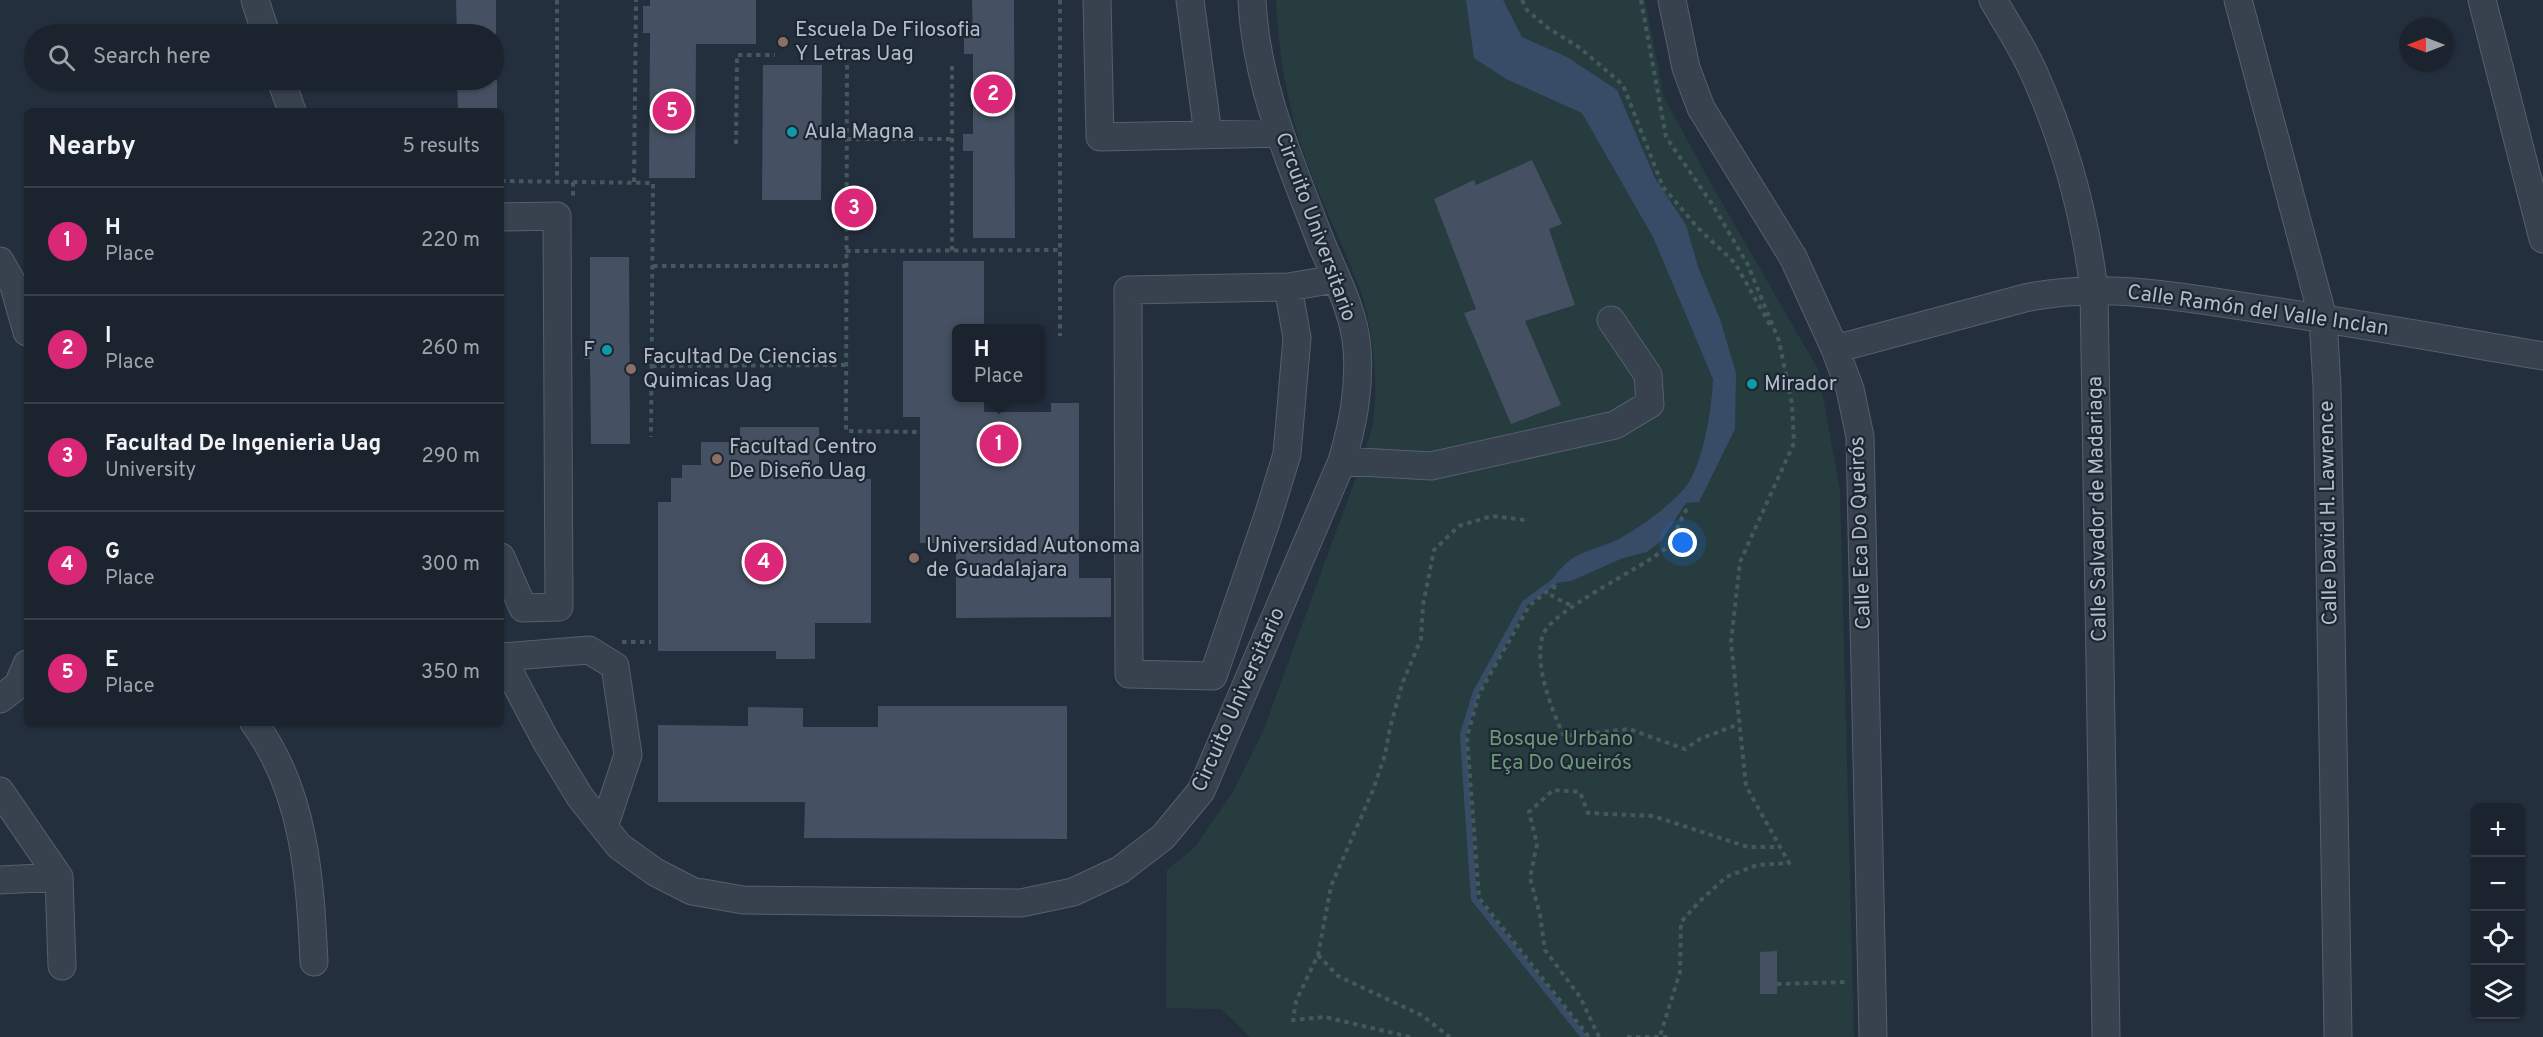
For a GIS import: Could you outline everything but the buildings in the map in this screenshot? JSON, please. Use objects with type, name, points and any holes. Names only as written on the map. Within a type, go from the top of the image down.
[{"type":"street","points":[[255,0],[263,24]]},
{"type":"street","points":[[1097,0],[1100,136],[1279,133]]},
{"type":"street","points":[[1190,0],[1208,134]]},
{"type":"street","name":"Circuito Universitario","points":[[504,667],[511,693],[546,741],[575,788],[619,846],[655,872],[692,891],[743,900],[1021,903],[1073,892],[1120,870],[1163,837],[1202,791],[1249,684],[1342,461],[1353,425],[1358,390],[1357,347],[1347,303],[1279,133],[1264,80],[1253,22],[1252,0]]},
{"type":"street","name":"Calle Eca Do Queirós","points":[[1672,0],[1686,68],[1701,108],[1793,257],[1835,349],[1850,390],[1860,437],[1873,1037]]},
{"type":"street","name":"Calle Salvador de Madariaga","points":[[1994,0],[2033,71],[2058,134],[2084,221],[2094,290],[2106,1037]]},
{"type":"street","name":"Calle David H. Lawrence","points":[[2238,0],[2323,318],[2327,398],[2338,1037]]},
{"type":"street","points":[[2482,0],[2543,239]]},
{"type":"street","points":[[285,90],[291,108]]},
{"type":"street","points":[[504,217],[557,216],[559,607],[523,608],[504,564]]},
{"type":"street","points":[[0,261],[7,292],[24,326]]},
{"type":"street","points":[[1249,684],[1213,676],[1129,674],[1128,290],[1288,287],[1336,279]]},
{"type":"street","points":[[1213,676],[1287,454],[1297,338],[1288,287]]},
{"type":"street","name":"Calle Ramón del Valle Inclan","points":[[1835,349],[2025,298],[2067,291],[2094,290],[2153,293],[2323,318],[2543,356]]},
{"type":"street","points":[[1342,461],[1431,466],[1615,425],[1650,404],[1648,375],[1611,320]]},
{"type":"street","points":[[504,656],[589,650],[615,666],[628,755],[604,827]]},
{"type":"street","points":[[0,699],[18,685],[24,671]]},
{"type":"street","points":[[256,726],[268,743],[297,811],[310,881],[314,962]]},
{"type":"street","points":[[3,802],[59,877],[62,966]]},
{"type":"street","points":[[0,880],[59,877]]},
{"type":"path","points":[[557,0],[557,182]]},
{"type":"path","points":[[634,182],[636,0]]},
{"type":"path","points":[[1060,0],[1060,336]]},
{"type":"path","points":[[1521,0],[1527,9],[1548,28],[1580,48],[1623,85],[1664,187],[1698,228],[1735,263],[1779,341]]},
{"type":"path","points":[[1641,0],[1666,137],[1712,204],[1748,265],[1779,341],[1792,404],[1794,443],[1740,561],[1731,642],[1746,786],[1789,863],[1757,865],[1726,877],[1681,922],[1680,972],[1660,1036]]},
{"type":"path","points":[[736,144],[737,55],[775,55]]},
{"type":"path","points":[[847,65],[846,431],[920,432]]},
{"type":"path","points":[[952,66],[952,250]]},
{"type":"path","points":[[847,139],[952,139]]},
{"type":"path","points":[[504,181],[653,183],[651,437]]},
{"type":"path","points":[[846,251],[1060,250]]},
{"type":"path","points":[[653,266],[846,266]]},
{"type":"path","points":[[652,366],[846,365]]},
{"type":"path","points":[[1687,509],[1678,522],[1667,547],[1565,610],[1543,634],[1540,666],[1556,719],[1564,736],[1629,729],[1685,749],[1700,739],[1739,724]]},
{"type":"path","points":[[1410,1037],[1325,1017],[1293,1020],[1296,1001],[1317,955],[1331,886],[1373,790],[1385,755],[1402,684],[1421,639],[1423,605],[1434,550],[1459,526],[1492,516],[1526,520]]},
{"type":"path","points":[[1573,606],[1552,597],[1555,585],[1528,606],[1479,694],[1467,737],[1479,898],[1589,1037]]},
{"type":"path","points":[[1599,1037],[1580,997],[1545,950],[1540,915],[1530,878],[1537,844],[1529,812],[1553,790],[1580,792],[1588,813],[1653,816],[1749,847],[1780,847]]},
{"type":"path","points":[[1317,955],[1338,976],[1421,1015],[1450,1037]]},
{"type":"path","points":[[1777,984],[1872,982]]},
{"type":"path","points":[[1627,1037],[1671,1037]]},
{"type":"green space","name":"Bosque Urbano Eça Do Queirós","points":[[1276,0],[1645,0],[1664,97],[1710,182],[1818,369],[1840,491],[1854,1037],[1250,1037],[1221,1009],[1166,1008],[1167,870],[1195,847],[1233,792],[1264,729],[1363,458],[1375,408],[1374,354],[1368,318],[1352,268],[1311,174],[1298,135],[1283,68]]},
{"type":"water","points":[[1466,0],[1503,0],[1522,37],[1567,57],[1617,90],[1655,178],[1686,225],[1698,267],[1720,319],[1736,373],[1735,429],[1699,502],[1686,503],[1661,541],[1647,552],[1623,558],[1571,581],[1548,584],[1570,560],[1617,540],[1646,522],[1675,498],[1689,482],[1699,460],[1706,432],[1713,379],[1653,237],[1582,113],[1506,79],[1474,58]]},
{"type":"waterway","points":[[1555,581],[1525,603],[1476,692],[1463,734],[1467,798],[1474,899],[1584,1037]]},
{"type":"place","name":"Escuela De Filosofia Y Letras Uag","points":[[783,42]]},
{"type":"place","name":"I","points":[[993,94]]},
{"type":"place","name":"E","points":[[672,111]]},
{"type":"place","name":"Aula Magna","points":[[792,132]]},
{"type":"place","name":"Facultad De Ingenieria Uag","points":[[854,208]]},
{"type":"place","name":"F","points":[[607,350]]},
{"type":"place","name":"Facultad De Ciencias Quimicas Uag","points":[[631,369]]},
{"type":"place","name":"Mirador","points":[[1752,384]]},
{"type":"place","name":"H","points":[[999,444]]},
{"type":"place","name":"Facultad Centro De Diseño Uag","points":[[717,459]]},
{"type":"place","name":"Universidad Autonoma de Guadalajara","points":[[914,558]]},
{"type":"place","name":"G","points":[[764,562]]}]
